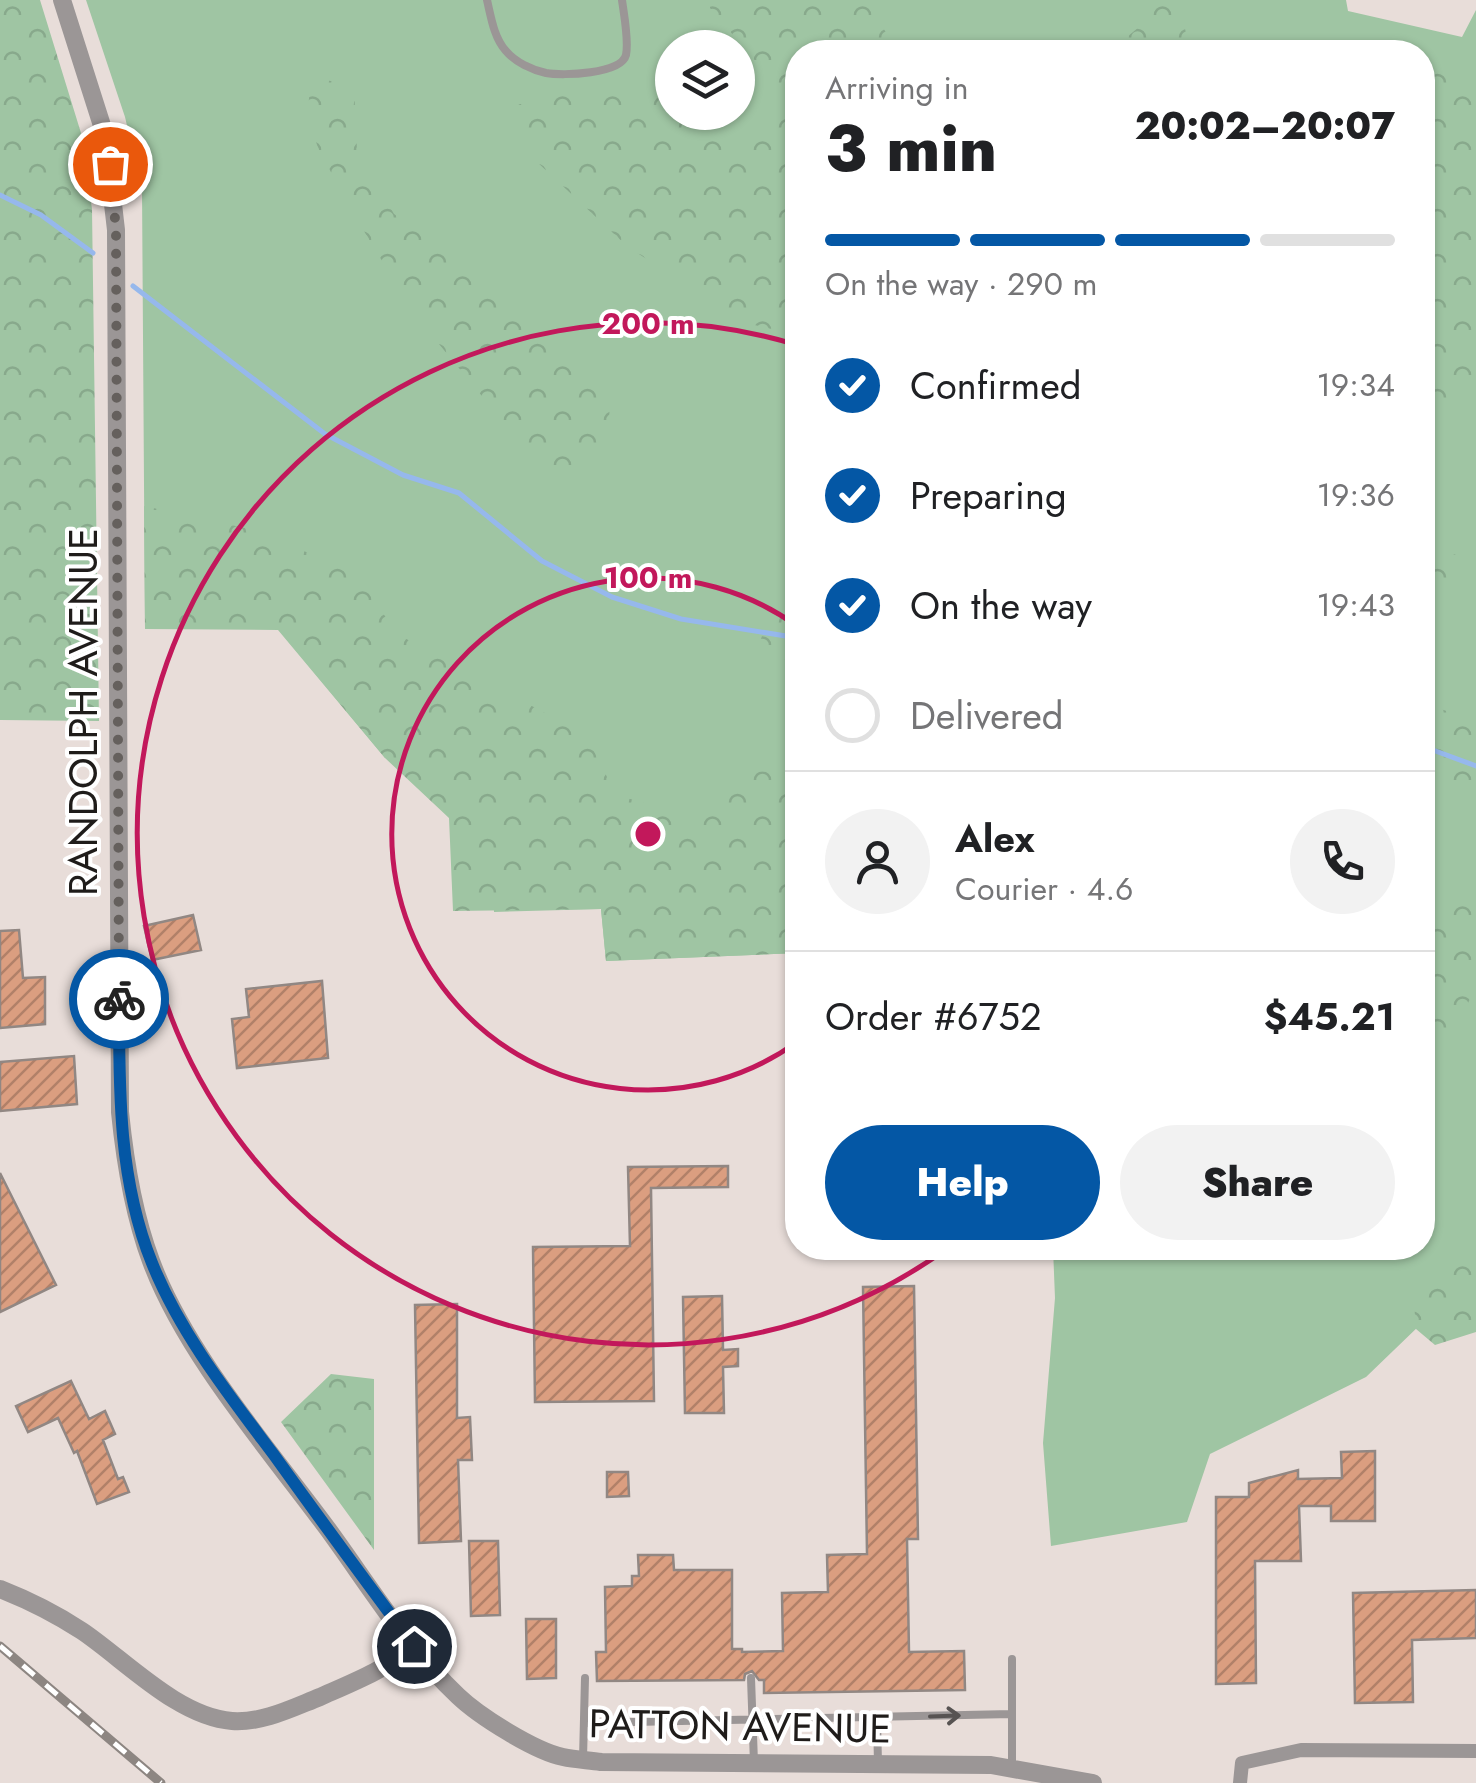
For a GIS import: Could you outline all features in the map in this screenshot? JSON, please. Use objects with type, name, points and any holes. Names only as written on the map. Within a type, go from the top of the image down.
[{"type":"street","name":"RANDOLPH AVENUE","points":[[62,0],[98,106],[114,199],[120,1112],[130,1182],[152,1264],[189,1334],[235,1403],[414,1646]]},
{"type":"street","points":[[0,1588],[80,1630],[181,1703],[208,1716],[234,1721],[265,1718],[299,1705],[390,1666],[414,1646]]},
{"type":"street","name":"PATTON AVENUE","points":[[414,1646],[459,1697],[498,1726],[560,1756],[583,1760],[991,1765],[1093,1783]]},
{"type":"street","points":[[1240,1783],[1242,1763],[1278,1752],[1476,1752]]},
{"type":"lane","points":[[487,0],[504,49],[517,61],[546,73],[574,74],[621,64],[626,56],[622,0]]},
{"type":"lane","points":[[1012,1660],[1012,1768]]},
{"type":"lane","points":[[583,1760],[585,1678]]},
{"type":"lane","points":[[752,1678],[754,1763]]},
{"type":"lane","points":[[586,1723],[1012,1714]]},
{"type":"lane","points":[[877,1718],[878,1764]]},
{"type":"green space","points":[[0,0],[40,0],[81,133],[92,209],[99,721],[0,720]]},
{"type":"green space","points":[[86,0],[1346,0],[1348,11],[1462,37],[1476,10],[1476,1271],[1366,1377],[1210,1454],[1187,1522],[1051,1546],[1043,1443],[1055,1298],[1053,1260],[1435,1260],[1435,40],[785,40],[785,954],[606,961],[601,909],[494,912],[488,759],[385,758],[278,629],[145,629],[142,189],[125,117]]},
{"type":"green space","points":[[710,0],[866,0],[891,40],[785,40],[785,95],[755,60],[755,30],[729,30],[710,8]]},
{"type":"green space","points":[[1127,0],[1170,0],[1183,19],[1187,40],[1123,40],[1139,27]]},
{"type":"green space","points":[[1461,61],[1476,66],[1476,413],[1435,405],[1435,70]]},
{"type":"green space","points":[[312,77],[354,86],[357,151],[394,214],[460,256],[610,402],[608,438],[581,472],[544,471],[415,315],[318,148],[307,113]]},
{"type":"green space","points":[[610,83],[655,96],[655,130],[714,130],[742,153],[785,116],[785,332],[746,323],[628,247],[536,161],[508,107]]},
{"type":"green space","points":[[144,506],[268,533],[360,579],[397,634],[586,735],[616,795],[673,811],[711,807],[733,771],[785,772],[785,954],[606,961],[601,909],[453,911],[449,818],[385,758],[278,630],[145,629]]},
{"type":"green space","points":[[1435,548],[1456,555],[1445,584],[1435,581]]},
{"type":"green space","points":[[785,602],[785,659],[777,658],[760,643],[770,606]]},
{"type":"green space","points":[[1435,707],[1476,721],[1476,810],[1457,785],[1435,778]]},
{"type":"green space","points":[[1476,867],[1476,986],[1454,1033],[1435,1057],[1435,924],[1457,906]]},
{"type":"green space","points":[[1476,1236],[1476,1332],[1435,1345],[1416,1329],[1414,1303]]},
{"type":"green space","points":[[331,1374],[374,1379],[374,1550],[281,1422]]},
{"type":"building","points":[[193,915],[201,950],[152,960],[144,926]]},
{"type":"building","points":[[19,930],[23,978],[45,977],[45,1024],[0,1028],[0,931]]},
{"type":"building","points":[[322,981],[328,1058],[237,1068],[232,1019],[249,1017],[246,989]]},
{"type":"building","points":[[74,1056],[77,1104],[0,1111],[0,1062]]},
{"type":"building","points":[[728,1166],[728,1187],[651,1188],[654,1401],[535,1402],[533,1247],[630,1246],[628,1167]]},
{"type":"building","points":[[0,1173],[56,1285],[0,1312]]},
{"type":"building","points":[[914,1286],[918,1539],[907,1539],[909,1652],[964,1651],[965,1690],[764,1693],[764,1680],[752,1671],[745,1674],[744,1680],[597,1681],[596,1652],[606,1652],[605,1587],[632,1586],[632,1576],[639,1576],[638,1555],[673,1555],[674,1570],[732,1570],[732,1649],[742,1652],[783,1651],[782,1593],[828,1592],[827,1555],[867,1554],[863,1287]]},
{"type":"building","points":[[722,1296],[723,1350],[738,1349],[738,1366],[723,1367],[724,1413],[685,1413],[683,1297]]},
{"type":"building","points":[[457,1304],[457,1418],[470,1417],[472,1460],[458,1460],[461,1541],[419,1543],[415,1305]]},
{"type":"building","points":[[71,1381],[89,1419],[105,1411],[115,1434],[103,1440],[118,1479],[123,1477],[129,1492],[97,1504],[77,1451],[74,1453],[58,1418],[28,1432],[16,1406]]},
{"type":"building","points":[[1375,1451],[1375,1521],[1331,1521],[1331,1506],[1299,1506],[1301,1561],[1255,1561],[1256,1683],[1216,1684],[1216,1497],[1249,1497],[1249,1483],[1298,1470],[1298,1479],[1342,1478],[1341,1452]]},
{"type":"building","points":[[607,1472],[628,1472],[629,1496],[607,1497]]},
{"type":"building","points":[[469,1541],[498,1541],[500,1615],[471,1616]]},
{"type":"building","points":[[1476,1590],[1476,1638],[1412,1640],[1413,1702],[1355,1703],[1353,1593]]},
{"type":"building","points":[[526,1619],[556,1619],[556,1678],[527,1679]]},
{"type":"waterway","points":[[0,195],[41,215],[93,253]]},
{"type":"waterway","points":[[133,286],[325,434],[403,475],[459,493],[542,561],[612,597],[681,619],[785,636]]},
{"type":"waterway","points":[[1435,751],[1476,766]]},
{"type":"railway","points":[[0,1646],[161,1783]]},
{"type":"way so far","points":[[110,164],[116,230],[119,999]]},
{"type":"route","points":[[119,999],[123,1140],[134,1202],[152,1264],[189,1334],[235,1403],[414,1646]]}]
